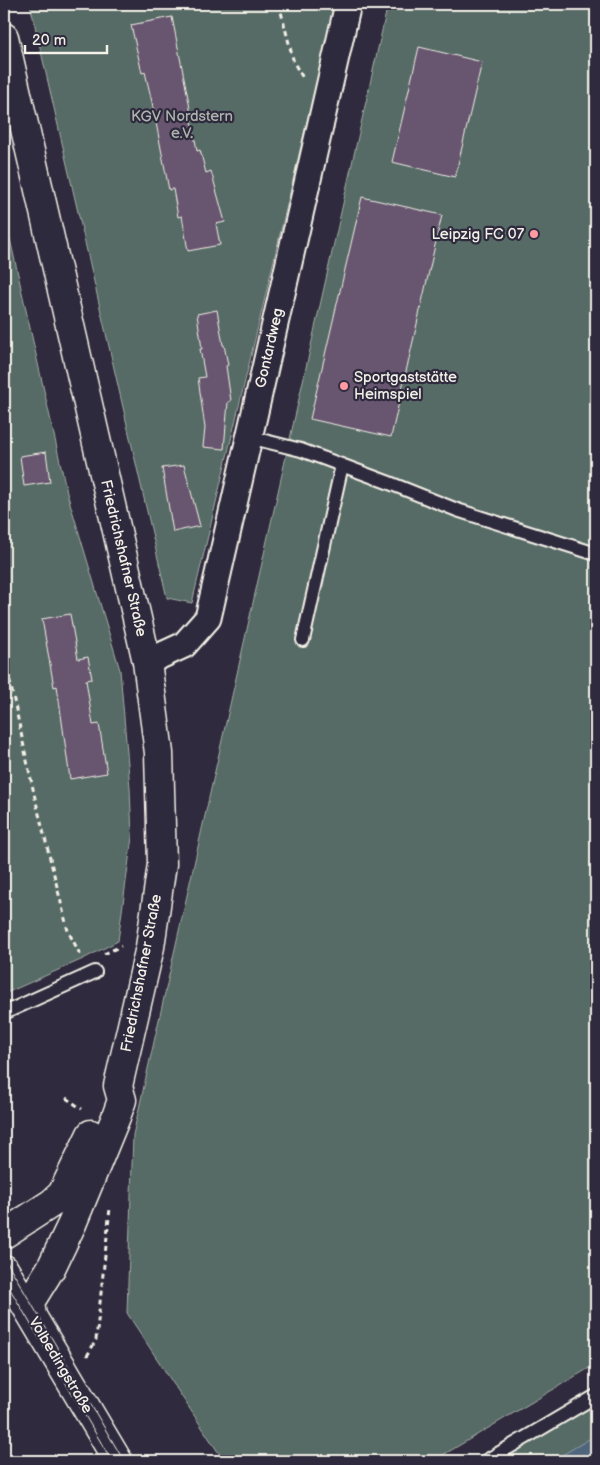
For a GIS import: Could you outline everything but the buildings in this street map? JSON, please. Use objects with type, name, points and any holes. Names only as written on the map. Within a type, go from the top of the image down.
[{"type":"main road","name":"Friedrichshafner Straße","points":[[4,36],[147,662],[159,753],[162,864],[150,947],[118,1086],[122,1100],[72,1224],[51,1268],[30,1302],[32,1316]]},
{"type":"main road","name":"Friedrichshafner Straße","points":[[4,1234],[52,1204],[62,1194],[106,1096],[118,1086]]},
{"type":"main road","name":"Volbedingstraße","points":[[4,1269],[118,1461]]},
{"type":"street","name":"Gontardweg","points":[[147,662],[184,645],[208,618],[348,4]]},
{"type":"lane","points":[[249,437],[301,450],[457,510],[596,554]]},
{"type":"lane","points":[[303,640],[342,465]]},
{"type":"lane","points":[[4,1013],[94,972]]},
{"type":"lane","points":[[486,1461],[596,1396]]},
{"type":"path","points":[[279,4],[294,63],[323,111]]},
{"type":"path","points":[[4,654],[35,798],[68,931],[82,959]]},
{"type":"path","points":[[73,1385],[96,1340],[110,1206]]},
{"type":"green space","name":"KGV Nordstern e.V.","points":[[30,4],[335,4],[192,603],[167,598]]},
{"type":"green space","points":[[388,4],[596,4],[596,1364],[433,1461],[224,1461],[127,1313],[133,1135]]},
{"type":"green space","points":[[4,212],[67,493],[120,670],[130,788],[132,837],[118,941],[83,959],[4,994]]},
{"type":"green space","points":[[596,1404],[596,1461],[496,1461]]},
{"type":"water","points":[[596,1435],[596,1461],[552,1461]]},
{"type":"tram line","points":[[4,1257],[124,1461]]},
{"type":"tram line","points":[[4,1279],[112,1461]]},
{"type":"place","name":"Leipzig FC 07","points":[[534,234]]},
{"type":"place","name":"Sportgaststätte Heimspiel","points":[[344,386]]}]
